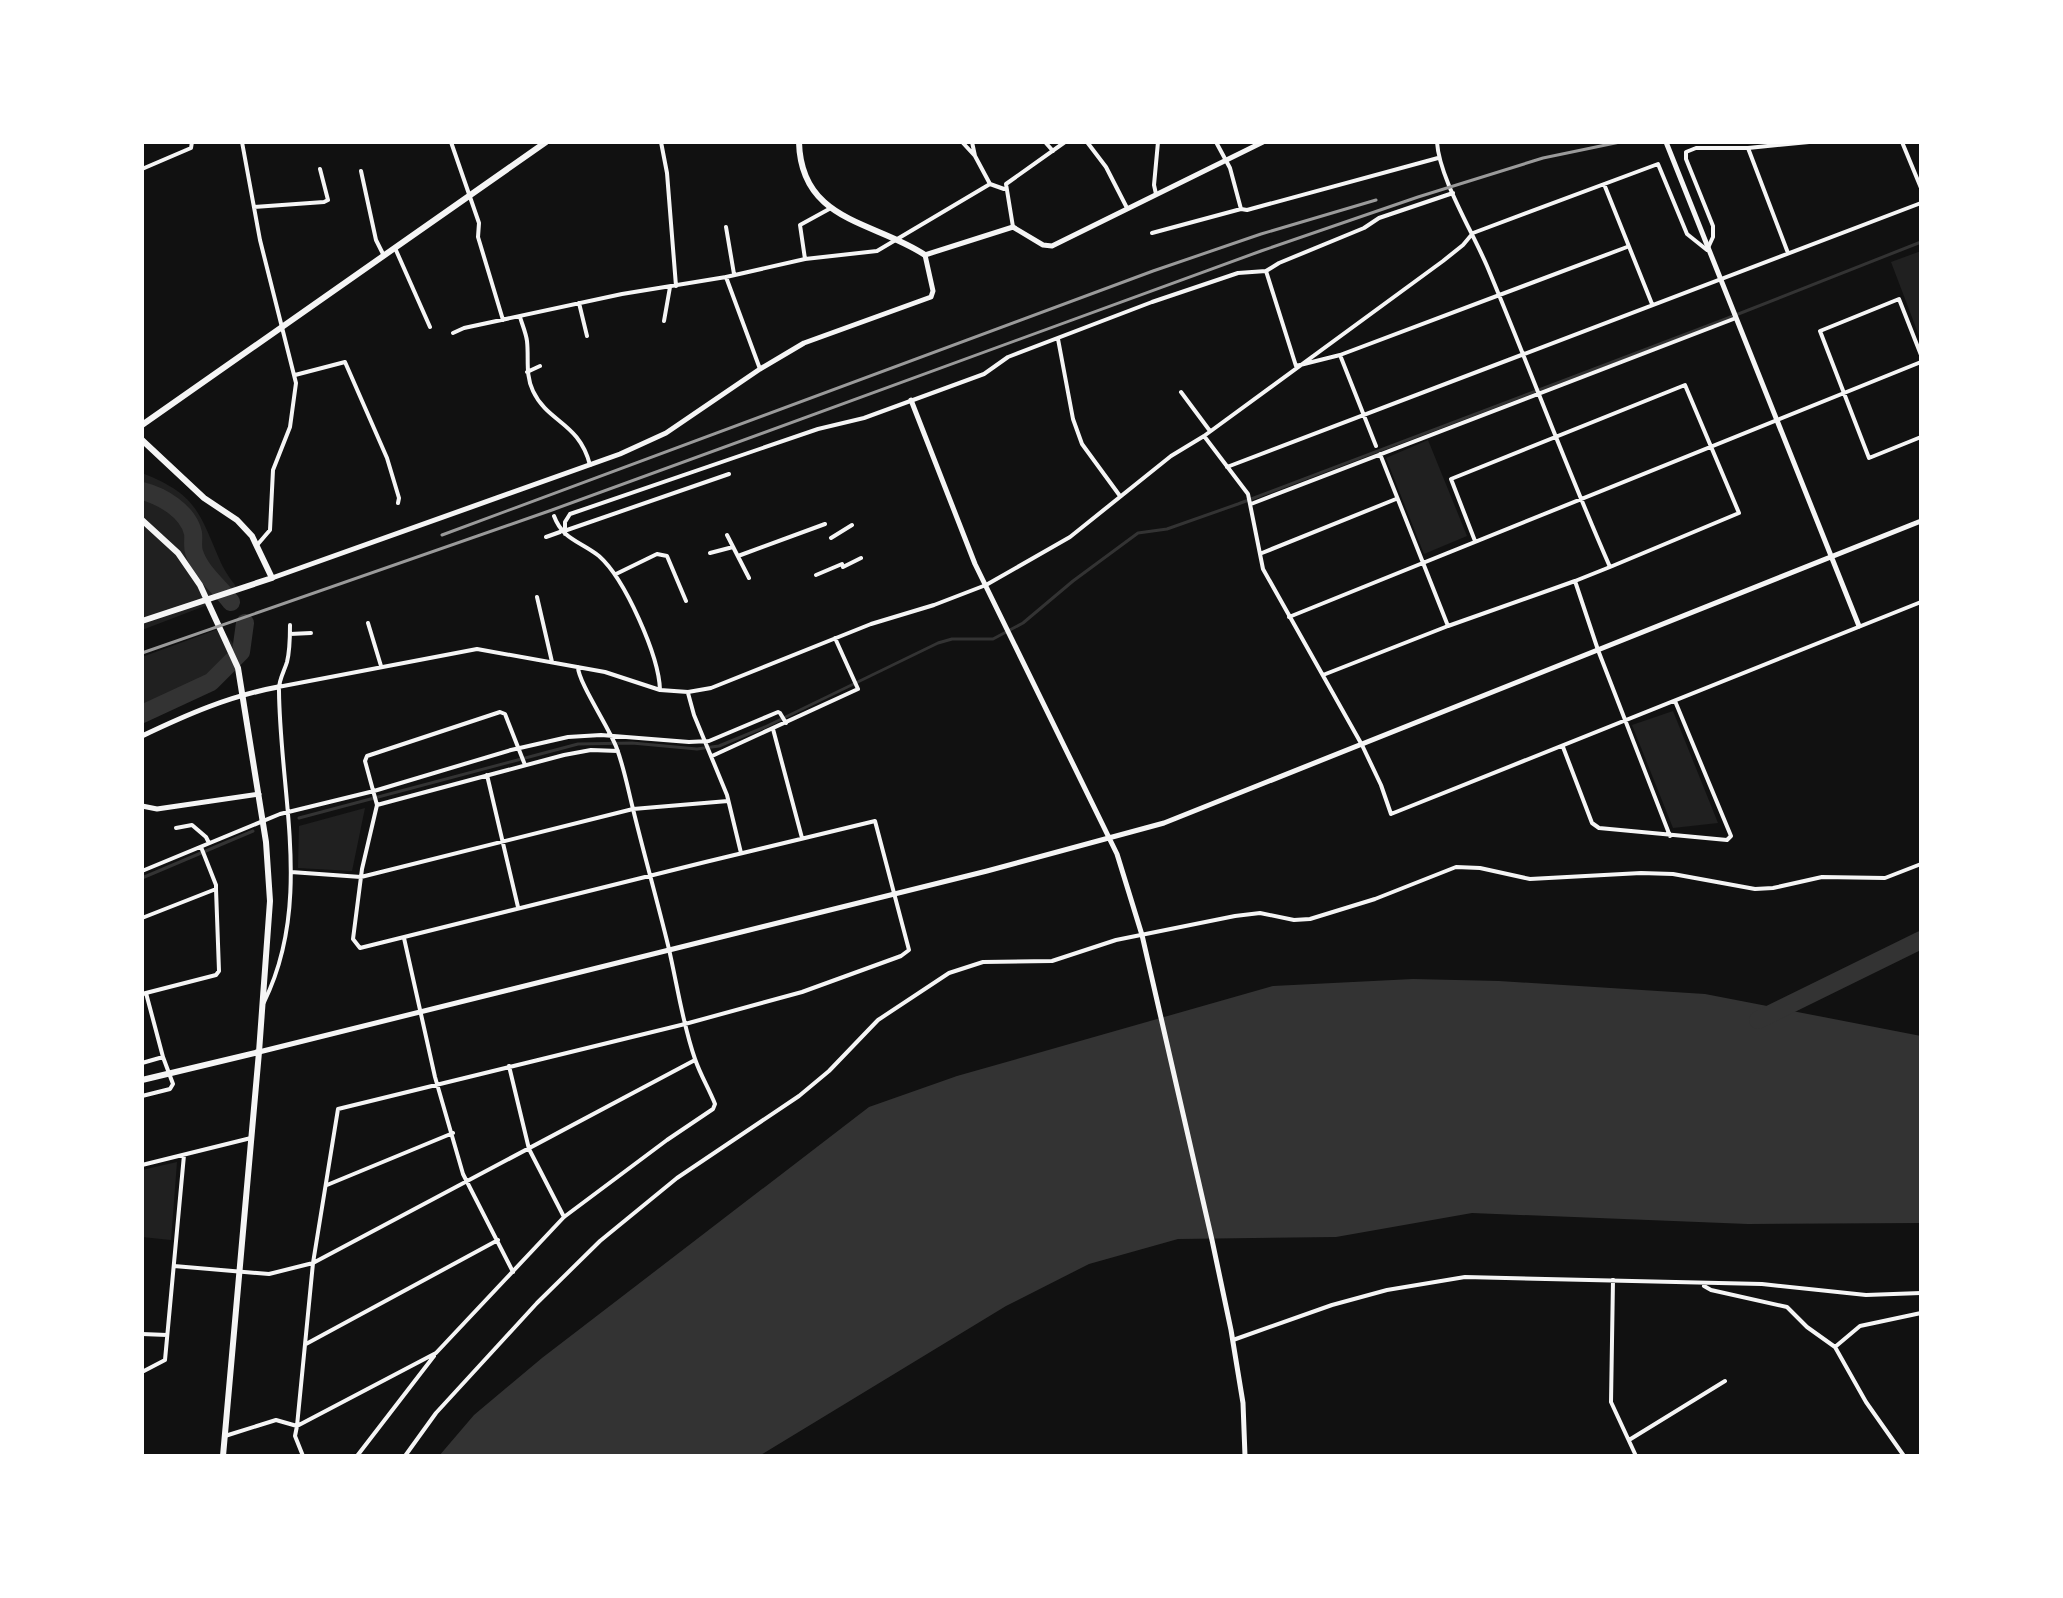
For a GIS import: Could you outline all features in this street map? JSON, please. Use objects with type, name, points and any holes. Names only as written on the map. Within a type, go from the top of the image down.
[{"type":"main road","points":[[142,425],[546,142]]},
{"type":"main road","points":[[799,142],[806,176],[815,192],[831,208],[846,220],[925,255]]},
{"type":"main road","points":[[142,440],[204,498],[237,520],[258,544],[272,578],[142,621]]},
{"type":"main road","points":[[142,520],[178,553],[202,588],[238,668],[266,842],[270,901],[223,1456]]},
{"type":"main road","points":[[142,1080],[259,1052]]},
{"type":"street","points":[[142,169],[180,154],[191,148],[192,142]]},
{"type":"street","points":[[242,142],[254,207],[295,375],[290,427],[273,470],[270,530],[258,544]]},
{"type":"street","points":[[451,142],[479,223],[480,246],[503,320]]},
{"type":"street","points":[[661,142],[667,173],[673,287],[664,321]]},
{"type":"street","points":[[972,142],[975,156]]},
{"type":"street","points":[[1045,142],[1053,151]]},
{"type":"street","points":[[1065,142],[1006,184],[1004,189],[1013,227],[1043,245],[1052,246],[1263,142]]},
{"type":"street","points":[[1087,142],[1106,167],[1127,208]]},
{"type":"street","points":[[1156,194],[1158,142]]},
{"type":"street","points":[[1216,142],[1227,160],[1241,209]]},
{"type":"street","points":[[1437,142],[1438,158],[1473,233],[1610,567]]},
{"type":"street","points":[[1666,142],[1859,626]]},
{"type":"street","points":[[1707,250],[1713,237],[1713,226],[1686,152],[1696,148],[1748,148],[1809,142]]},
{"type":"street","points":[[1902,142],[1921,188]]},
{"type":"street","points":[[963,143],[975,156],[990,184],[1004,189]]},
{"type":"street","points":[[1748,148],[1788,253]]},
{"type":"street","points":[[1152,233],[1438,158]]},
{"type":"street","points":[[142,736],[197,709],[255,691],[477,649],[605,672],[660,690],[688,692],[711,688],[835,638],[986,585],[1070,537],[1171,456],[1204,436],[1443,261],[1473,233],[1658,164],[1687,234],[1707,250]]},
{"type":"street","points":[[254,207],[328,200],[320,169]]},
{"type":"street","points":[[361,171],[376,240],[384,256]]},
{"type":"street","points":[[453,333],[579,303],[726,277],[805,259],[877,251],[990,184]]},
{"type":"street","points":[[1604,184],[1652,304]]},
{"type":"street","points":[[564,532],[570,514],[818,429],[864,418],[984,374],[1008,357],[1182,290],[1238,273],[1266,271],[1364,228],[1379,218],[1453,193]]},
{"type":"street","points":[[1227,467],[1921,203]]},
{"type":"street","points":[[805,259],[800,225],[831,208]]},
{"type":"street","points":[[726,227],[734,274]]},
{"type":"street","points":[[272,578],[620,454],[666,433],[804,343],[931,297],[933,291],[925,255],[1013,227]]},
{"type":"street","points":[[1296,366],[1340,355],[1627,247]]},
{"type":"street","points":[[395,248],[430,327]]},
{"type":"street","points":[[1266,271],[1296,366]]},
{"type":"street","points":[[726,277],[760,369]]},
{"type":"street","points":[[1921,355],[1899,299],[1820,331],[1869,458],[1921,437]]},
{"type":"street","points":[[579,303],[587,336]]},
{"type":"street","points":[[1251,503],[1737,315]]},
{"type":"street","points":[[520,317],[527,341],[527,372],[532,390],[540,403],[582,441],[590,465]]},
{"type":"street","points":[[1058,339],[1073,419],[1082,444],[1120,496]]},
{"type":"street","points":[[1340,355],[1376,446]]},
{"type":"street","points":[[295,375],[345,362],[387,458],[398,503]]},
{"type":"street","points":[[1289,617],[1921,362]]},
{"type":"street","points":[[527,372],[540,366]]},
{"type":"street","points":[[1323,675],[1575,581],[1739,513],[1685,385],[1451,479],[1475,541]]},
{"type":"street","points":[[1181,392],[1210,431]]},
{"type":"street","points":[[911,400],[986,585],[1117,854],[1142,935],[1231,1330],[1243,1403],[1245,1456]]},
{"type":"street","points":[[1204,436],[1248,494],[1263,569],[1362,745],[1391,814],[1921,602]]},
{"type":"street","points":[[1380,454],[1448,626]]},
{"type":"street","points":[[546,537],[729,474]]},
{"type":"street","points":[[1262,553],[1396,499]]},
{"type":"street","points":[[554,516],[564,532],[599,557],[616,574],[639,623],[657,672],[660,690]]},
{"type":"street","points":[[259,1052],[987,871],[1164,823],[1921,521]]},
{"type":"street","points":[[738,556],[825,524]]},
{"type":"street","points":[[831,538],[852,525]]},
{"type":"street","points":[[727,535],[749,578]]},
{"type":"street","points":[[710,553],[733,547]]},
{"type":"street","points":[[616,574],[657,554],[667,556],[686,601]]},
{"type":"street","points":[[816,575],[861,558]]},
{"type":"street","points":[[1575,581],[1598,650],[1670,836]]},
{"type":"street","points":[[537,597],[552,662]]},
{"type":"street","points":[[368,623],[381,666]]},
{"type":"street","points":[[262,1008],[275,980],[281,954],[291,872],[290,813],[278,687],[288,658],[290,625]]},
{"type":"street","points":[[290,634],[311,633]]},
{"type":"street","points":[[712,756],[858,689],[835,638]]},
{"type":"street","points":[[357,1456],[436,1353],[564,1217],[713,1109],[715,1104],[695,1060],[685,1024],[669,948],[618,751],[578,676],[578,667]]},
{"type":"street","points":[[688,692],[728,801],[741,853]]},
{"type":"street","points":[[1563,747],[1592,823],[1599,828],[1727,840],[1731,836],[1675,701]]},
{"type":"street","points":[[303,1456],[295,1436],[313,1263],[338,1109],[685,1024],[802,992],[901,956],[909,950],[875,821],[360,948],[353,939],[375,798],[365,761],[367,756],[500,712],[505,714],[522,757]]},
{"type":"street","points":[[142,871],[203,851],[209,843],[290,813],[487,775],[568,737],[706,745],[778,712],[785,722]]},
{"type":"street","points":[[773,729],[802,838]]},
{"type":"street","points":[[375,798],[522,757],[591,750],[618,751]]},
{"type":"street","points":[[487,775],[518,907]]},
{"type":"street","points":[[142,806],[157,809],[259,794]]},
{"type":"street","points":[[291,872],[361,877],[633,809],[728,801]]},
{"type":"street","points":[[176,828],[192,825],[209,843]]},
{"type":"street","points":[[142,1096],[170,1089],[173,1084],[144,993],[216,975],[219,971],[216,885],[203,851]]},
{"type":"street","points":[[405,1456],[436,1413],[537,1303],[600,1241],[677,1178],[799,1096],[829,1071],[866,1030],[949,973],[983,962],[1052,961],[1116,940],[1260,913],[1294,920],[1310,919],[1375,899],[1456,867],[1480,868],[1539,879],[1622,873],[1673,874],[1755,889],[1822,877],[1885,878],[1921,864]]},
{"type":"street","points":[[142,918],[216,889]]},
{"type":"street","points":[[404,937],[437,1084],[463,1174],[513,1272]]},
{"type":"street","points":[[142,1063],[163,1057]]},
{"type":"street","points":[[174,1266],[269,1274],[313,1263],[695,1060]]},
{"type":"street","points":[[509,1066],[529,1149],[564,1217]]},
{"type":"street","points":[[327,1185],[453,1133]]},
{"type":"street","points":[[142,1165],[251,1138]]},
{"type":"street","points":[[142,1372],[165,1360],[184,1155]]},
{"type":"street","points":[[306,1344],[498,1240]]},
{"type":"street","points":[[1233,1340],[1332,1305],[1387,1290],[1465,1277],[1762,1284],[1866,1295],[1921,1293]]},
{"type":"street","points":[[1613,1280],[1611,1402],[1636,1456]]},
{"type":"street","points":[[1703,1284],[1711,1290],[1787,1307],[1807,1327],[1835,1347],[1866,1402],[1904,1456]]},
{"type":"street","points":[[1835,1347],[1860,1326],[1921,1313]]},
{"type":"street","points":[[142,1334],[167,1335]]},
{"type":"street","points":[[225,1436],[276,1420],[297,1426],[436,1353]]},
{"type":"street","points":[[1629,1440],[1725,1381]]},
{"type":"shaded area","points":[[1921,251],[1921,341],[1891,262]]},
{"type":"shaded area","points":[[1428,440],[1467,536],[1424,554],[1386,458]]},
{"type":"shaded area","points":[[142,473],[161,481],[186,498],[201,518],[223,566],[238,589],[215,597],[210,604],[142,630]]},
{"type":"shaded area","points":[[221,628],[243,656],[211,682],[142,713],[142,657]]},
{"type":"shaded area","points":[[1673,711],[1718,823],[1673,828],[1632,725]]},
{"type":"shaded area","points":[[365,808],[352,871],[298,868],[299,826]]},
{"type":"shaded area","points":[[1413,979],[1499,981],[1705,994],[1921,1036],[1921,1223],[1748,1224],[1472,1213],[1336,1237],[1178,1239],[1089,1264],[1006,1306],[759,1456],[439,1456],[474,1415],[542,1358],[869,1107],[957,1076],[1273,986]]},
{"type":"shaded area","points":[[177,1162],[171,1240],[142,1237],[142,1170]]},
{"type":"waterway","points":[[299,818],[578,744],[632,743],[697,749],[719,746],[938,643],[952,639],[993,639],[1023,623],[1138,533],[1167,529],[1238,504],[1921,242]]},
{"type":"waterway","points":[[142,491],[166,501],[186,518],[193,533],[193,550],[197,559],[231,602]]},
{"type":"waterway","points":[[142,714],[211,682],[241,652],[245,623]]},
{"type":"waterway","points":[[142,878],[253,831]]},
{"type":"waterway","points":[[1758,1020],[1921,940]]},
{"type":"railway","points":[[142,653],[552,510],[1261,251],[1543,158],[1620,142]]},
{"type":"railway","points":[[442,535],[1153,271],[1261,234],[1376,200]]}]
